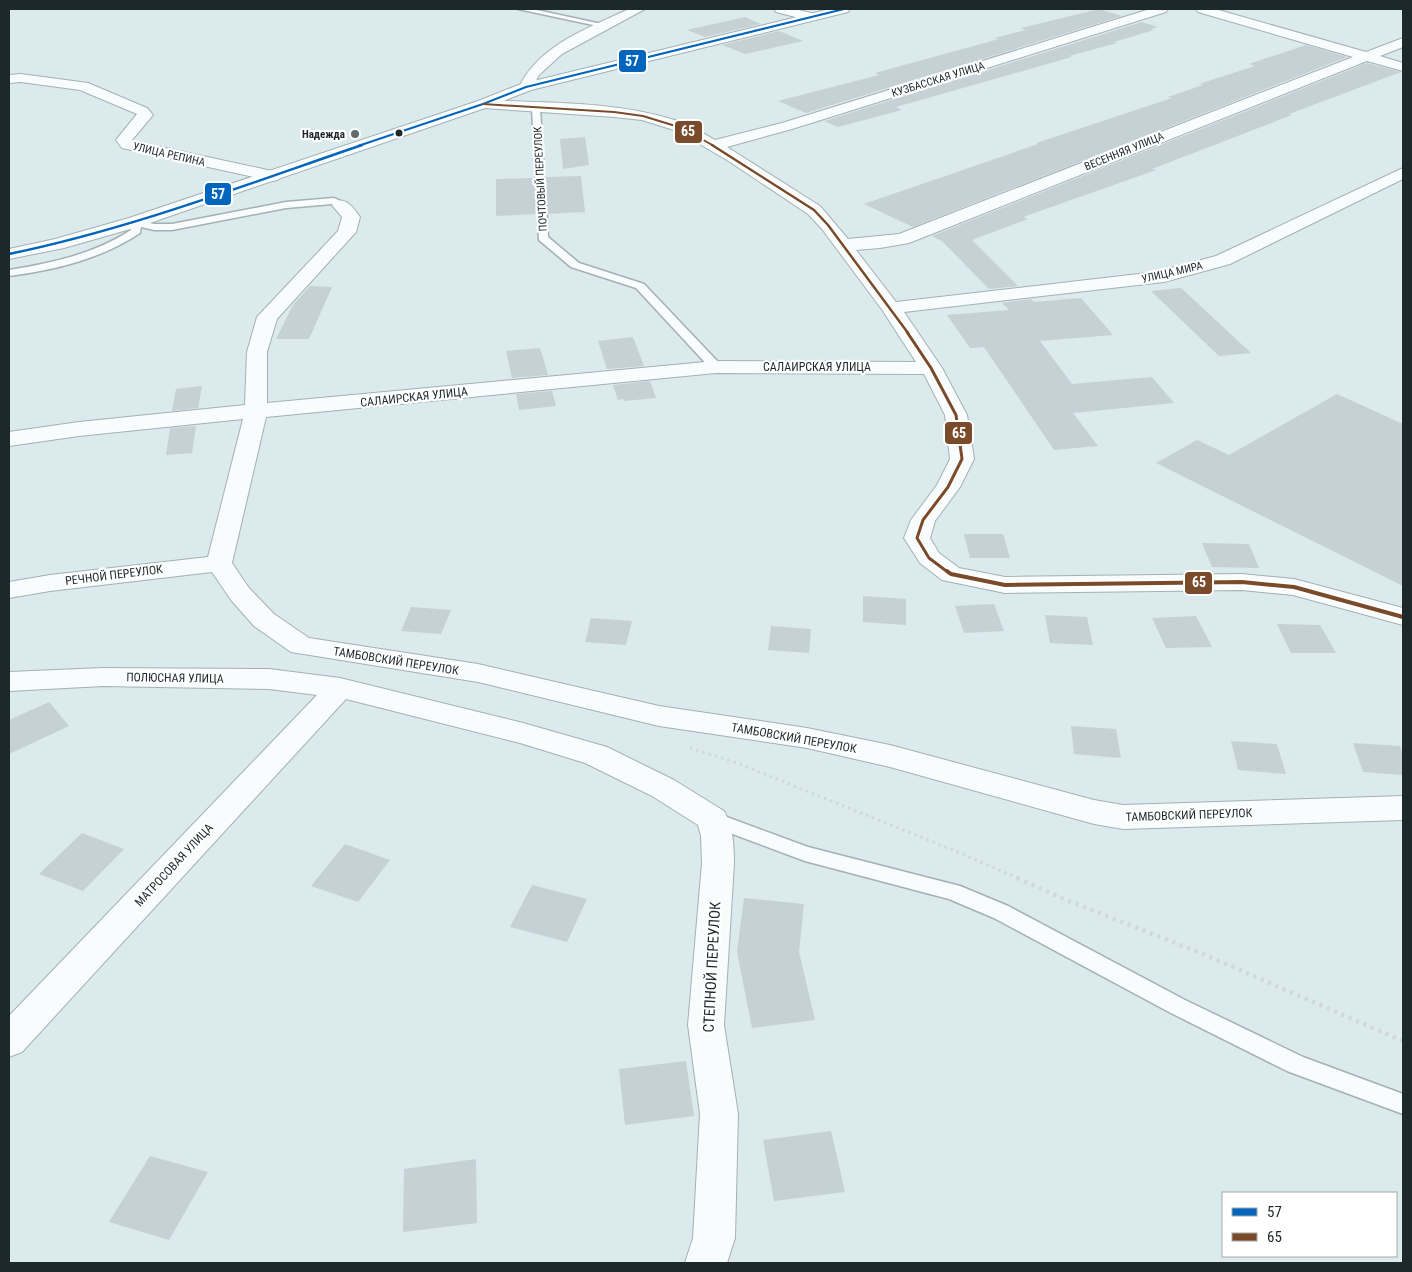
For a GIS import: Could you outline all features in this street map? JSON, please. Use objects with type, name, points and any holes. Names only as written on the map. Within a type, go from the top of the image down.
[{"type":"street","points":[[526,88],[528,79],[543,61],[556,51],[639,9]]},
{"type":"street","points":[[780,9],[812,17]]},
{"type":"street","points":[[9,254],[58,244],[135,222],[526,88],[844,9]]},
{"type":"street","name":"КУЗБАССКАЯ УЛИЦА","points":[[713,146],[788,126],[1162,9]]},
{"type":"street","points":[[1202,9],[1403,67]]},
{"type":"street","name":"ВЕСЕННЯЯ УЛИЦА","points":[[842,245],[880,243],[903,239],[1403,42]]},
{"type":"street","name":"УЛИЦА РЕПИНА","points":[[9,79],[21,78],[83,86],[142,111],[145,115],[142,121],[124,140],[128,145],[272,176]]},
{"type":"street","points":[[483,104],[591,110],[643,116],[682,128],[775,183],[814,210],[828,225],[892,308],[931,368],[956,415],[962,459],[948,487],[923,520],[917,538],[929,558],[951,574],[1005,585],[1251,582],[1294,587],[1403,618]]},
{"type":"street","name":"УЛИЦА МИРА","points":[[892,308],[1157,278],[1224,260],[1403,173]]},
{"type":"street","points":[[219,563],[256,411],[257,352],[267,317],[347,232],[351,217],[341,205]]},
{"type":"street","name":"САЛАИРСКАЯ УЛИЦА","points":[[9,439],[256,411],[716,367],[931,368]]},
{"type":"street","name":"РЕЧНОЙ ПЕРЕУЛОК","points":[[9,590],[50,583],[219,563]]},
{"type":"street","name":"ТАМБОВСКИЙ ПЕРЕУЛОК","points":[[219,563],[240,594],[264,620],[301,646],[478,673],[659,716],[807,738],[890,756],[1094,812],[1123,817],[1403,808]]},
{"type":"street","name":"ПОЛЮСНАЯ УЛИЦА","points":[[9,682],[103,676],[268,679],[340,688],[523,733],[596,755],[664,788],[713,819]]},
{"type":"street","name":"МАТРОСОВАЯ УЛИЦА","points":[[9,1041],[340,688]]},
{"type":"street","name":"СТЕПНОЙ ПЕРЕУЛОК","points":[[706,1263],[714,1238],[719,1114],[706,1025],[718,863],[717,836],[713,819]]},
{"type":"lane","points":[[522,9],[607,26]]},
{"type":"lane","name":"ПОЧТОВЫЙ ПЕРЕУЛОК","points":[[536,108],[543,238],[576,265],[640,286],[716,367]]},
{"type":"lane","points":[[9,273],[35,270],[112,245],[136,231],[135,222],[154,227],[172,227],[286,205],[334,201],[341,205]]},
{"type":"lane","points":[[713,819],[805,854],[953,892],[1001,912],[1177,1006],[1295,1064],[1403,1104]]},
{"type":"building","points":[[1099,9],[1122,16],[806,113],[778,101],[879,75],[875,73],[1026,30],[1021,28]]},
{"type":"building","points":[[745,17],[761,24],[705,37],[687,30]]},
{"type":"building","points":[[1142,22],[1158,27],[1151,29],[1154,30],[1114,42],[1117,43],[1069,56],[1072,57],[896,107],[902,110],[838,127],[824,121]]},
{"type":"building","points":[[779,31],[803,41],[745,54],[722,45]]},
{"type":"building","points":[[1306,45],[1347,57],[913,227],[864,204],[1038,144],[1036,143],[1172,98],[1168,97],[1203,85],[1199,84],[1255,66],[1249,64]]},
{"type":"building","points":[[1367,63],[1401,72],[1289,114],[1292,115],[1152,169],[1156,170],[1023,217],[1028,219],[972,240],[1018,286],[989,289],[942,241],[932,236]]},
{"type":"building","points":[[585,137],[589,165],[563,169],[560,139]]},
{"type":"building","points":[[581,176],[585,212],[548,214],[546,177]]},
{"type":"building","points":[[534,178],[536,214],[496,216],[496,179]]},
{"type":"building","points":[[310,286],[332,287],[309,339],[276,339],[293,305]]},
{"type":"building","points":[[1181,288],[1251,353],[1219,356],[1151,291]]},
{"type":"building","points":[[1081,298],[1113,335],[1040,341],[1072,384],[1152,377],[1174,403],[1073,413],[1098,446],[1054,450],[984,347],[970,348],[947,315],[1009,310],[1002,303],[1031,299],[1034,302]]},
{"type":"building","points":[[633,337],[644,366],[607,369],[598,341]]},
{"type":"building","points":[[540,348],[548,375],[512,378],[506,351]]},
{"type":"building","points":[[650,381],[656,398],[618,400],[613,385]]},
{"type":"building","points":[[202,386],[198,408],[172,411],[176,389]]},
{"type":"building","points":[[552,391],[556,406],[519,410],[516,394]]},
{"type":"building","points":[[1337,394],[1403,424],[1403,586],[1156,463],[1197,440],[1229,455]]},
{"type":"building","points":[[196,426],[192,453],[166,455],[170,428]]},
{"type":"building","points":[[964,534],[1003,534],[1010,558],[970,558]]},
{"type":"building","points":[[1202,543],[1249,544],[1259,568],[1212,567]]},
{"type":"building","points":[[863,596],[906,599],[906,625],[863,622]]},
{"type":"building","points":[[994,604],[1004,631],[964,633],[955,606]]},
{"type":"building","points":[[411,607],[451,610],[441,634],[401,631]]},
{"type":"building","points":[[1045,615],[1087,617],[1093,645],[1050,643]]},
{"type":"building","points":[[1196,616],[1212,647],[1166,648],[1152,618]]},
{"type":"building","points":[[591,618],[632,621],[626,645],[585,642]]},
{"type":"building","points":[[1277,624],[1320,625],[1336,653],[1291,653]]},
{"type":"building","points":[[771,626],[811,629],[809,653],[768,650]]},
{"type":"building","points":[[49,702],[69,726],[9,754],[9,720]]},
{"type":"building","points":[[1071,726],[1116,729],[1121,758],[1074,754]]},
{"type":"building","points":[[1231,741],[1277,744],[1286,774],[1238,770]]},
{"type":"building","points":[[1353,743],[1400,746],[1403,755],[1403,775],[1363,772]]},
{"type":"building","points":[[82,833],[124,849],[83,891],[39,874]]},
{"type":"building","points":[[345,844],[390,860],[358,902],[311,886]]},
{"type":"building","points":[[532,885],[587,899],[567,942],[510,927]]},
{"type":"building","points":[[744,898],[804,904],[799,952],[815,1020],[752,1028],[737,952]]},
{"type":"building","points":[[686,1061],[694,1116],[625,1125],[619,1069]]},
{"type":"building","points":[[831,1131],[845,1192],[774,1201],[763,1140]]},
{"type":"building","points":[[150,1156],[208,1172],[169,1240],[109,1222]]},
{"type":"building","points":[[476,1159],[477,1223],[403,1232],[404,1169]]},
{"type":"transit line","name":"57","points":[[9,254],[58,244],[135,222],[483,104],[526,87],[844,9]]},
{"type":"transit line","name":"65","points":[[483,104],[614,112],[643,116],[666,122],[682,128],[733,157],[814,210],[828,225],[891,308],[931,368],[956,415],[962,459],[948,487],[923,520],[917,538],[929,558],[951,574],[1005,585],[1242,582],[1294,587],[1403,617]]},
{"type":"place","name":"Надежда","points":[[355,134]]}]
